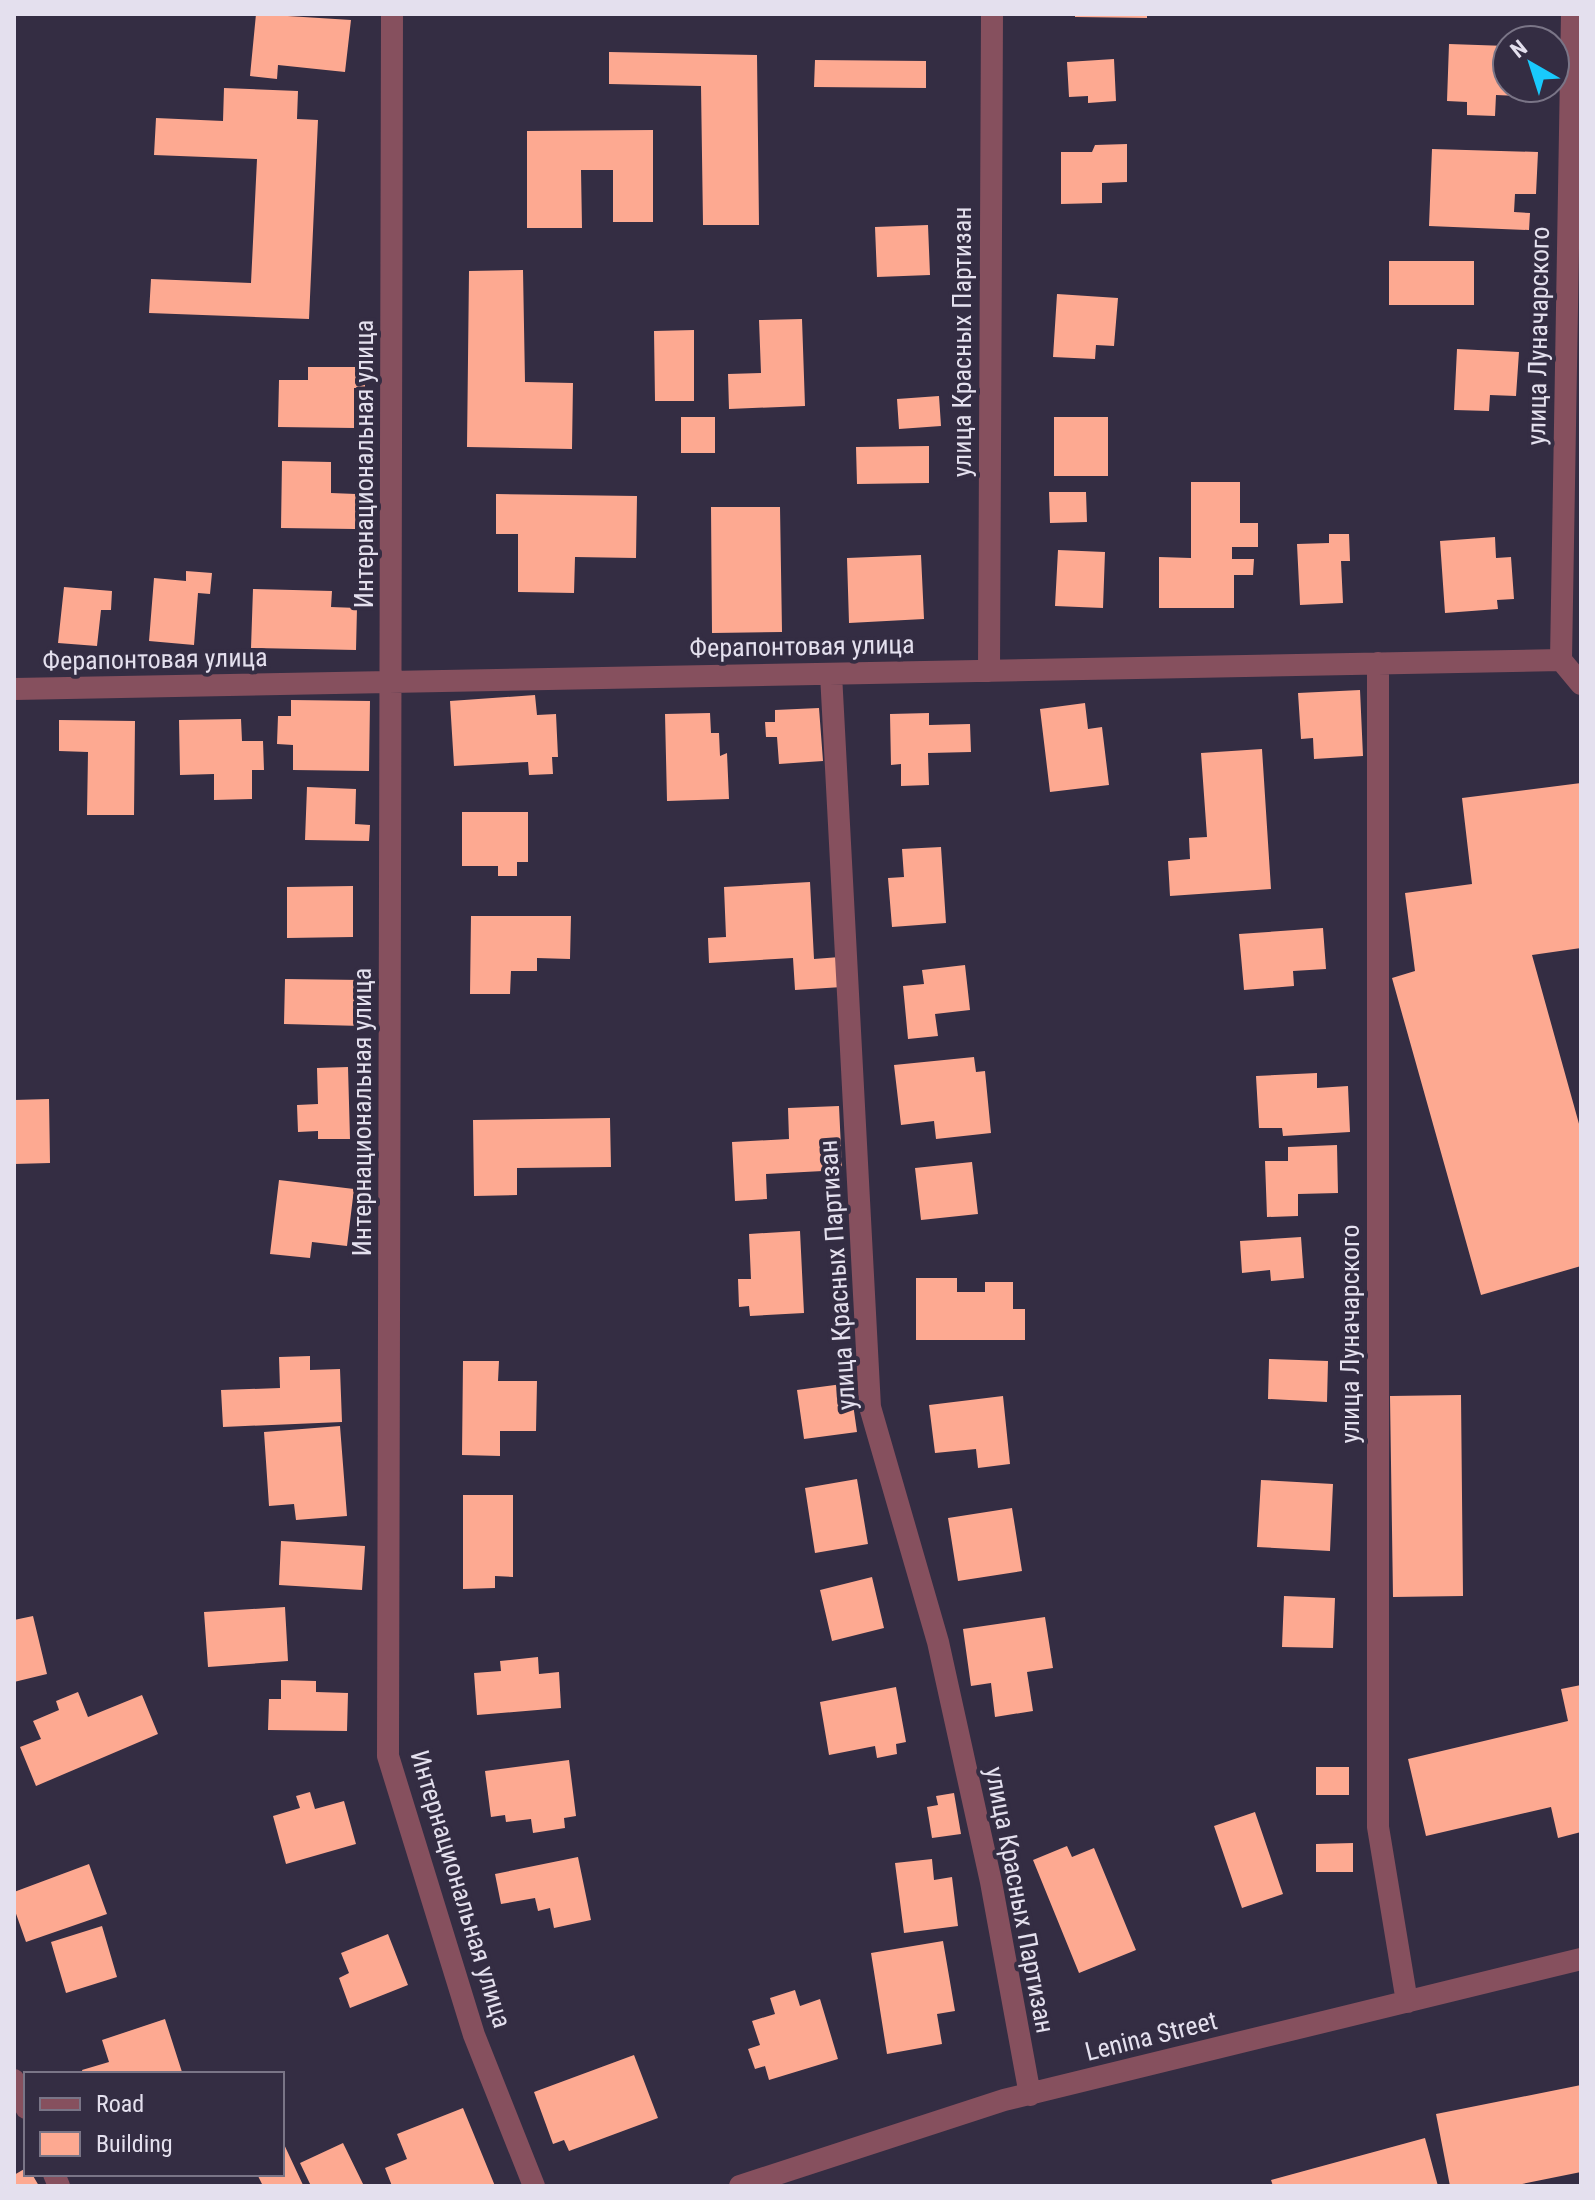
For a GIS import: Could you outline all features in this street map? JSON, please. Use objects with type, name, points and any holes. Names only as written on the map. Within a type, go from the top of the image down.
[{"type":"street","name":"Интернациональная улица","points":[[392,14],[388,1756],[474,2035],[534,2186]]},
{"type":"street","name":"улица Красных Партизан","points":[[989,671],[992,14]]},
{"type":"street","name":"улица Луначарского","points":[[1561,660],[1572,14]]},
{"type":"street","name":"Ферапонтовая улица","points":[[14,689],[1561,660]]},
{"type":"street","points":[[1561,660],[1581,684]]},
{"type":"street","name":"улица Луначарского","points":[[1378,663],[1378,1827],[1407,2002]]},
{"type":"street","name":"улица Красных Партизан","points":[[831,674],[870,1407],[938,1642],[991,1882],[1030,2095]]},
{"type":"street","name":"Lenina Street","points":[[740,2186],[1030,2095],[1581,1959]]},
{"type":"street","points":[[14,2080],[24,2103]]},
{"type":"building","points":[[256,14],[351,20],[345,72],[278,65],[277,79],[250,76]]},
{"type":"building","points":[[1075,14],[1147,14],[1147,18],[1075,17]]},
{"type":"building","points":[[1449,44],[1491,45],[1491,104],[1496,104],[1495,116],[1467,115],[1467,102],[1447,101]]},
{"type":"building","points":[[609,52],[757,55],[759,225],[703,225],[701,86],[609,84]]},
{"type":"building","points":[[1114,59],[1116,101],[1088,103],[1088,96],[1069,97],[1067,62]]},
{"type":"building","points":[[815,60],[926,61],[926,88],[814,87]]},
{"type":"building","points":[[224,88],[298,91],[297,119],[318,120],[309,319],[149,313],[151,279],[251,283],[257,159],[154,155],[156,118],[223,121]]},
{"type":"building","points":[[653,130],[653,222],[613,222],[613,170],[581,170],[582,228],[527,228],[527,131]]},
{"type":"building","points":[[1127,144],[1127,182],[1102,183],[1102,203],[1061,204],[1061,152],[1092,152],[1095,145]]},
{"type":"building","points":[[1432,149],[1538,152],[1536,194],[1515,194],[1514,212],[1530,213],[1529,230],[1429,226]]},
{"type":"building","points":[[928,225],[930,275],[877,277],[875,227]]},
{"type":"building","points":[[1389,261],[1474,261],[1474,305],[1389,305]]},
{"type":"building","points":[[523,270],[525,382],[573,383],[572,449],[467,447],[469,271]]},
{"type":"building","points":[[1057,294],[1118,298],[1114,346],[1096,345],[1095,359],[1053,357]]},
{"type":"building","points":[[802,319],[805,406],[729,409],[728,374],[761,373],[759,320]]},
{"type":"building","points":[[694,330],[694,401],[655,401],[654,331]]},
{"type":"building","points":[[1457,349],[1519,352],[1516,396],[1490,395],[1489,411],[1454,410]]},
{"type":"building","points":[[308,367],[365,367],[365,388],[354,388],[354,428],[278,427],[279,380],[308,380]]},
{"type":"building","points":[[939,396],[941,426],[899,429],[897,399]]},
{"type":"building","points":[[681,417],[715,417],[715,453],[681,453]]},
{"type":"building","points":[[1054,417],[1108,417],[1108,476],[1054,476]]},
{"type":"building","points":[[929,446],[929,483],[857,484],[856,447]]},
{"type":"building","points":[[282,461],[331,462],[331,493],[356,494],[355,529],[281,528]]},
{"type":"building","points":[[1191,482],[1240,482],[1240,523],[1258,523],[1258,547],[1232,547],[1232,559],[1254,559],[1253,575],[1234,575],[1234,608],[1159,608],[1159,557],[1191,558]]},
{"type":"building","points":[[1049,492],[1086,492],[1087,522],[1050,523]]},
{"type":"building","points":[[496,494],[637,496],[636,558],[575,557],[574,593],[518,592],[518,534],[496,534]]},
{"type":"building","points":[[711,507],[780,507],[782,632],[712,633]]},
{"type":"building","points":[[1329,534],[1349,534],[1350,561],[1341,561],[1343,603],[1300,605],[1297,544],[1329,543]]},
{"type":"building","points":[[1495,537],[1496,558],[1511,557],[1514,599],[1497,600],[1498,609],[1445,613],[1440,541]]},
{"type":"building","points":[[1058,550],[1105,552],[1103,608],[1055,606]]},
{"type":"building","points":[[921,555],[924,619],[849,623],[847,558]]},
{"type":"building","points":[[186,571],[212,573],[210,594],[198,593],[194,645],[149,641],[154,578],[186,581]]},
{"type":"building","points":[[64,587],[112,591],[111,610],[101,610],[97,646],[58,643]]},
{"type":"building","points":[[253,589],[332,591],[331,607],[357,608],[356,650],[251,648]]},
{"type":"building","points":[[1360,690],[1363,756],[1314,759],[1313,738],[1301,739],[1298,693]]},
{"type":"building","points":[[535,695],[537,715],[556,714],[558,757],[552,757],[553,774],[529,775],[528,762],[454,766],[450,701]]},
{"type":"building","points":[[291,700],[370,701],[369,771],[293,770],[293,745],[277,744],[278,716],[291,716]]},
{"type":"building","points":[[1085,703],[1088,729],[1102,727],[1109,785],[1050,792],[1040,709]]},
{"type":"building","points":[[819,708],[823,761],[779,764],[777,737],[766,737],[765,722],[775,722],[775,710]]},
{"type":"building","points":[[710,713],[711,733],[719,733],[720,756],[727,753],[729,799],[667,801],[665,714]]},
{"type":"building","points":[[929,713],[929,725],[970,724],[971,752],[928,753],[929,785],[901,786],[901,764],[891,765],[890,714]]},
{"type":"building","points":[[241,719],[242,741],[263,741],[264,770],[252,770],[252,799],[214,800],[214,774],[180,775],[179,720]]},
{"type":"building","points":[[59,720],[135,721],[134,815],[87,815],[88,752],[59,751]]},
{"type":"building","points":[[1262,749],[1271,889],[1170,896],[1168,861],[1190,859],[1189,838],[1207,837],[1201,753]]},
{"type":"building","points":[[1581,783],[1581,948],[1532,955],[1581,1131],[1581,1266],[1481,1295],[1392,978],[1415,971],[1405,893],[1472,884],[1462,798]]},
{"type":"building","points":[[307,787],[356,789],[355,824],[370,825],[369,841],[305,840]]},
{"type":"building","points":[[462,812],[528,812],[528,862],[517,862],[517,876],[498,876],[498,866],[462,866]]},
{"type":"building","points":[[941,847],[946,923],[892,927],[888,878],[904,877],[902,849]]},
{"type":"building","points":[[810,882],[814,959],[840,957],[842,987],[795,990],[793,958],[709,963],[708,938],[726,937],[724,887]]},
{"type":"building","points":[[353,886],[353,937],[287,938],[287,887]]},
{"type":"building","points":[[471,916],[571,916],[570,959],[537,958],[537,971],[511,971],[510,994],[470,994]]},
{"type":"building","points":[[1323,928],[1326,969],[1293,971],[1294,986],[1244,990],[1239,934]]},
{"type":"building","points":[[965,965],[970,1010],[935,1014],[938,1036],[908,1039],[903,986],[924,984],[922,970]]},
{"type":"building","points":[[285,979],[362,980],[362,1026],[284,1024]]},
{"type":"building","points":[[974,1057],[976,1072],[985,1071],[991,1133],[936,1139],[934,1121],[901,1125],[894,1065]]},
{"type":"building","points":[[348,1067],[350,1139],[318,1139],[318,1131],[298,1132],[297,1105],[318,1104],[317,1068]]},
{"type":"building","points":[[1317,1073],[1317,1088],[1348,1086],[1350,1132],[1283,1136],[1282,1128],[1259,1128],[1256,1076]]},
{"type":"building","points":[[49,1099],[50,1163],[14,1164],[14,1100]]},
{"type":"building","points":[[839,1106],[842,1170],[766,1174],[767,1199],[735,1201],[732,1142],[789,1139],[788,1108]]},
{"type":"building","points":[[610,1118],[611,1167],[517,1168],[517,1195],[474,1196],[473,1120]]},
{"type":"building","points":[[1337,1145],[1338,1193],[1298,1194],[1298,1216],[1267,1217],[1265,1161],[1288,1161],[1288,1147]]},
{"type":"building","points":[[972,1162],[978,1214],[921,1220],[915,1168]]},
{"type":"building","points":[[279,1180],[354,1189],[347,1246],[312,1242],[310,1258],[270,1254]]},
{"type":"building","points":[[800,1231],[804,1313],[750,1316],[749,1306],[739,1307],[738,1279],[751,1279],[749,1234]]},
{"type":"building","points":[[1301,1237],[1304,1278],[1271,1281],[1270,1270],[1242,1273],[1240,1241]]},
{"type":"building","points":[[916,1278],[957,1278],[957,1292],[985,1292],[985,1282],[1013,1282],[1013,1309],[1025,1309],[1025,1340],[916,1340]]},
{"type":"building","points":[[310,1356],[310,1370],[340,1369],[342,1422],[223,1427],[221,1390],[280,1388],[279,1357]]},
{"type":"building","points":[[1269,1359],[1328,1361],[1327,1402],[1268,1399]]},
{"type":"building","points":[[463,1361],[499,1361],[498,1381],[537,1381],[536,1431],[500,1431],[500,1456],[462,1455]]},
{"type":"building","points":[[850,1383],[857,1432],[804,1439],[797,1390]]},
{"type":"building","points":[[1461,1395],[1463,1596],[1393,1597],[1390,1396]]},
{"type":"building","points":[[1003,1396],[1010,1464],[978,1468],[976,1449],[935,1453],[929,1405]]},
{"type":"building","points":[[340,1426],[347,1516],[296,1520],[294,1504],[269,1506],[264,1432]]},
{"type":"building","points":[[857,1479],[868,1544],[815,1553],[805,1488]]},
{"type":"building","points":[[1261,1480],[1333,1484],[1330,1551],[1257,1547]]},
{"type":"building","points":[[463,1495],[513,1495],[513,1577],[495,1576],[495,1588],[463,1589]]},
{"type":"building","points":[[1012,1508],[1022,1571],[958,1581],[948,1518]]},
{"type":"building","points":[[281,1541],[365,1546],[362,1590],[279,1585]]},
{"type":"building","points":[[872,1577],[884,1628],[832,1641],[820,1590]]},
{"type":"building","points":[[1284,1596],[1335,1598],[1333,1648],[1282,1647]]},
{"type":"building","points":[[285,1607],[288,1661],[208,1667],[204,1612]]},
{"type":"building","points":[[33,1616],[47,1674],[14,1682],[14,1620]]},
{"type":"building","points":[[1045,1617],[1053,1668],[1027,1672],[1033,1711],[995,1717],[991,1683],[971,1686],[963,1629]]},
{"type":"building","points":[[538,1657],[539,1674],[559,1672],[561,1708],[477,1715],[474,1673],[501,1671],[500,1661]]},
{"type":"building","points":[[281,1680],[316,1681],[316,1692],[348,1693],[347,1731],[268,1730],[269,1699],[281,1699]]},
{"type":"building","points":[[1581,1685],[1581,1832],[1558,1838],[1551,1807],[1426,1836],[1408,1759],[1568,1721],[1561,1689]]},
{"type":"building","points":[[896,1687],[906,1742],[896,1744],[897,1754],[877,1758],[875,1746],[829,1755],[820,1702]]},
{"type":"building","points":[[78,1692],[88,1717],[142,1695],[158,1734],[36,1786],[20,1747],[41,1739],[33,1721],[59,1710],[56,1701]]},
{"type":"building","points":[[569,1760],[576,1816],[564,1818],[565,1828],[533,1833],[531,1819],[506,1822],[505,1815],[491,1817],[485,1771]]},
{"type":"building","points":[[1316,1767],[1349,1767],[1349,1795],[1316,1795]]},
{"type":"building","points":[[310,1792],[315,1809],[344,1801],[356,1844],[286,1864],[273,1816],[300,1808],[296,1796]]},
{"type":"building","points":[[954,1793],[961,1834],[932,1838],[927,1807],[938,1805],[936,1796]]},
{"type":"building","points":[[1255,1812],[1283,1894],[1242,1908],[1214,1826]]},
{"type":"building","points":[[1353,1843],[1353,1872],[1316,1872],[1316,1844]]},
{"type":"building","points":[[1067,1846],[1072,1857],[1094,1848],[1136,1950],[1079,1973],[1033,1860]]},
{"type":"building","points":[[578,1857],[591,1920],[554,1928],[550,1908],[538,1911],[535,1898],[501,1904],[495,1874]]},
{"type":"building","points":[[932,1859],[934,1880],[952,1877],[958,1926],[904,1933],[895,1863]]},
{"type":"building","points":[[89,1864],[107,1914],[26,1942],[14,1908],[14,1892]]},
{"type":"building","points":[[102,1926],[117,1977],[66,1993],[51,1942]]},
{"type":"building","points":[[388,1934],[408,1985],[350,2008],[339,1978],[349,1973],[341,1953]]},
{"type":"building","points":[[943,1941],[955,2011],[937,2014],[942,2044],[887,2054],[871,1953]]},
{"type":"building","points":[[795,1990],[800,2006],[820,1999],[838,2059],[769,2080],[765,2066],[755,2069],[748,2049],[760,2045],[752,2021],[775,2014],[770,1998]]},
{"type":"building","points":[[165,2019],[182,2072],[82,2072],[109,2062],[102,2040]]},
{"type":"building","points":[[634,2055],[658,2118],[569,2151],[564,2140],[553,2144],[534,2092]]},
{"type":"building","points":[[1581,2085],[1581,2172],[1512,2186],[1450,2186],[1436,2114]]},
{"type":"building","points":[[463,2108],[495,2186],[392,2186],[385,2168],[407,2159],[397,2134]]},
{"type":"building","points":[[1425,2138],[1438,2186],[1273,2186],[1271,2180]]},
{"type":"building","points":[[343,2143],[364,2186],[311,2186],[300,2163]]},
{"type":"building","points":[[284,2144],[303,2185],[263,2186],[258,2176],[284,2176]]},
{"type":"building","points":[[24,2169],[24,2176],[33,2176],[39,2186],[14,2186],[14,2175]]}]
